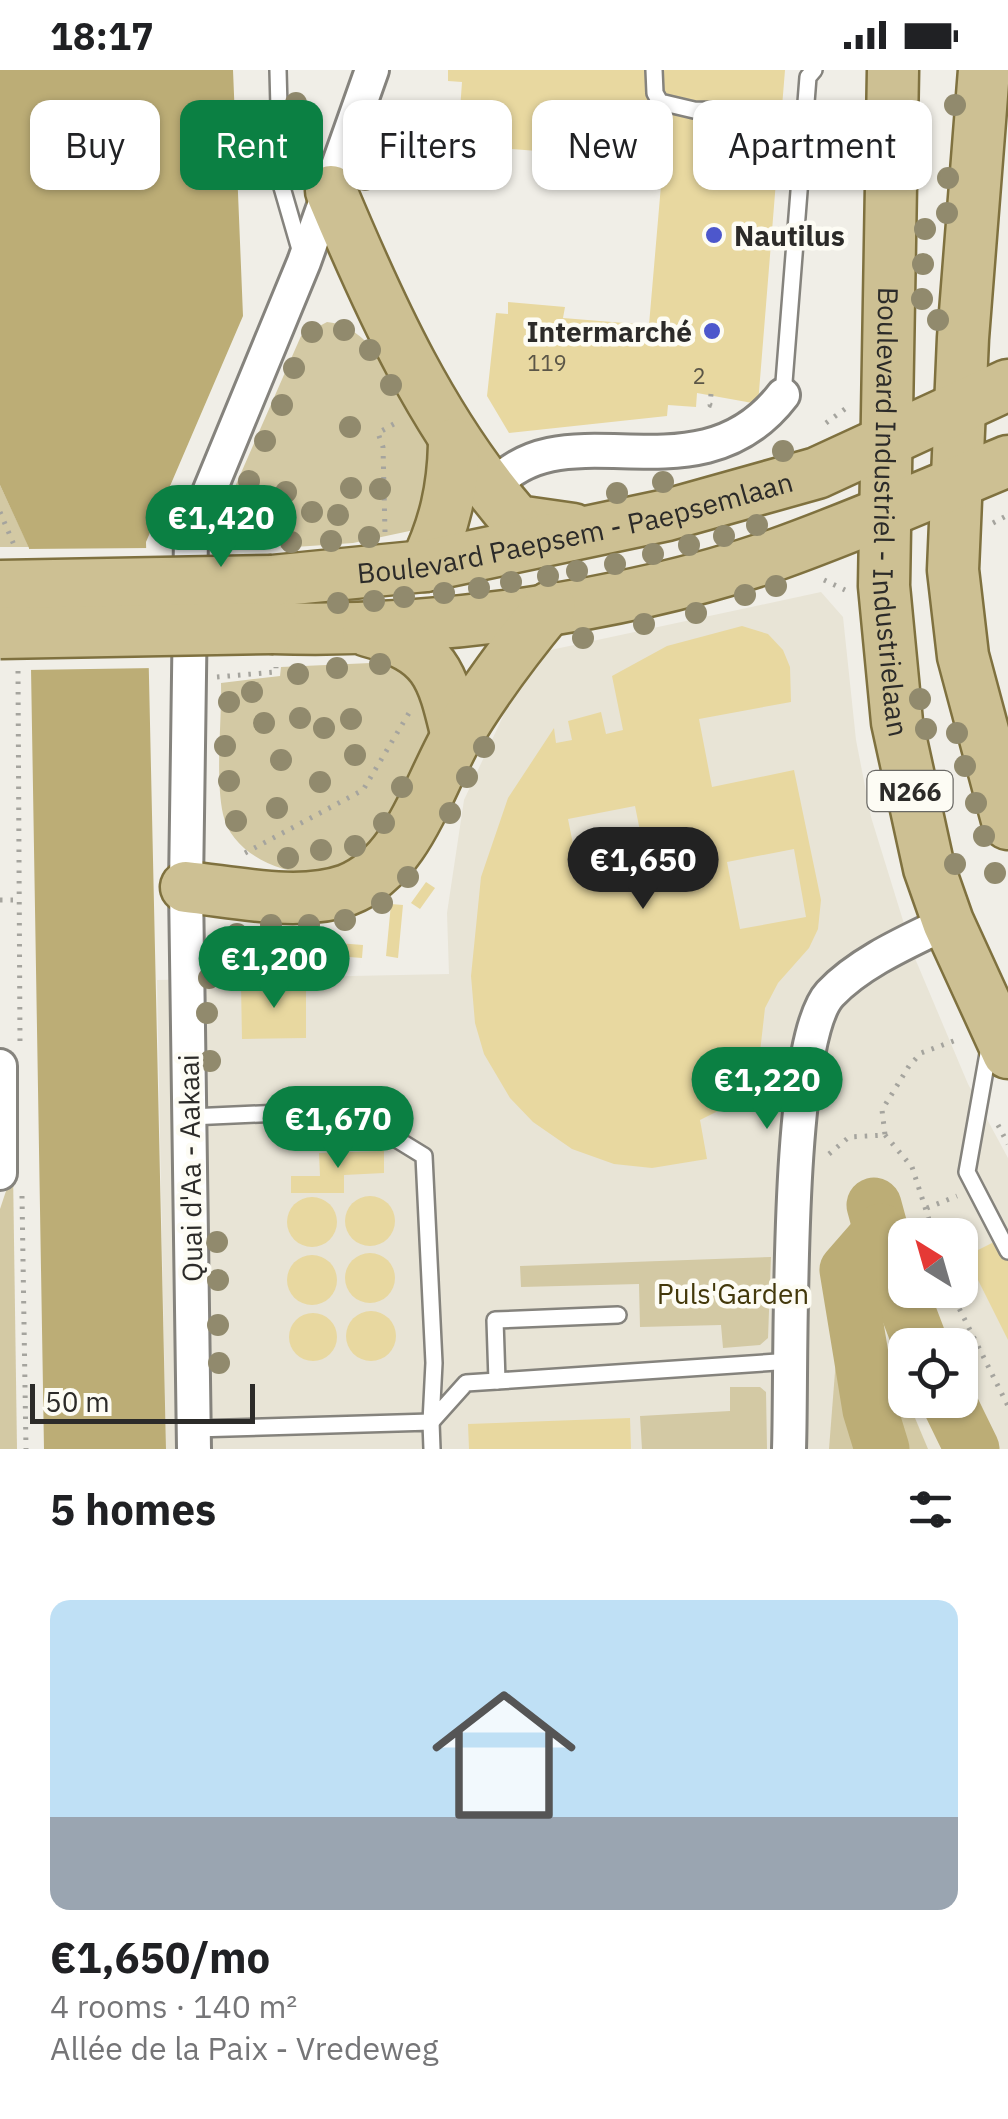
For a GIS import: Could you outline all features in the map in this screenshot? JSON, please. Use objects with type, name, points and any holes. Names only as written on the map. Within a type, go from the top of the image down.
[{"type":"main road","name":"Boulevard Industriel - Industrielaan","points":[[893,70],[884,586],[897,722],[916,818],[987,1039]]},
{"type":"main road","name":"Boulevard Industriel - Industrielaan","points":[[984,70],[960,407],[953,570],[963,656],[1008,824]]},
{"type":"main road","points":[[331,191],[370,285],[443,423],[491,490],[517,521],[588,530]]},
{"type":"main road","name":"Boulevard Paepsem - Paepsemlaan","points":[[0,586],[274,627],[405,556],[668,515],[817,473],[1008,385]]},
{"type":"main road","points":[[405,556],[439,538],[452,490],[443,423]]},
{"type":"main road","name":"Boulevard Paepsem - Paepsemlaan","points":[[9,654],[274,627],[359,628],[458,621],[550,607],[698,577],[774,555],[1008,461]]},
{"type":"main road","points":[[186,887],[268,895],[346,890],[377,872],[394,854],[457,737],[514,651],[550,607]]},
{"type":"main road","points":[[359,628],[403,640],[430,658],[443,684],[457,737]]},
{"type":"street","name":"Quai d'Aa - Aakaai","points":[[194,1439],[186,887],[190,536],[304,262],[372,70]]},
{"type":"street","name":"Boulevard Paepsem - Paepsemlaan","points":[[491,490],[505,473],[532,460],[570,452],[690,450],[723,443],[751,428],[783,394]]},
{"type":"street","points":[[789,1449],[799,1107],[810,1037],[828,996],[868,966],[948,922]]},
{"type":"street","points":[[0,1066],[0,1173]]},
{"type":"lane","points":[[278,70],[280,184],[304,262]]},
{"type":"lane","points":[[654,70],[655,92],[660,102],[693,110]]},
{"type":"lane","points":[[783,394],[808,78],[814,70]]},
{"type":"lane","points":[[987,1039],[967,1172],[1008,1251]]},
{"type":"lane","points":[[190,1116],[349,1110],[424,1156],[434,1363],[432,1449]]},
{"type":"lane","points":[[496,1381],[495,1320],[618,1315]]},
{"type":"lane","points":[[194,1439],[431,1422],[466,1383],[792,1360]]},
{"type":"path","points":[[405,556],[378,433],[443,423]]},
{"type":"path","points":[[0,512],[13,537]]},
{"type":"path","points":[[829,582],[844,587]]},
{"type":"path","points":[[218,677],[274,627]]},
{"type":"path","points":[[0,900],[17,900],[9,654]]},
{"type":"path","points":[[186,887],[363,790],[415,704],[443,684]]},
{"type":"path","points":[[930,1218],[912,1168],[885,1135],[882,1110],[908,1066],[921,1054],[987,1039]]},
{"type":"path","points":[[797,1170],[810,1170],[849,1137],[885,1135]]},
{"type":"path","points":[[928,1208],[975,1188]]},
{"type":"path","points":[[959,1308],[1008,1406]]},
{"type":"shaded area","points":[[0,70],[233,70],[234,100],[180,100],[180,190],[238,190],[243,316],[146,542],[166,1449],[44,1449],[29,548],[0,485]]},
{"type":"shaded area","points":[[821,592],[843,617],[856,740],[871,817],[914,956],[968,1084],[1008,1158],[1008,1449],[166,1449],[157,980],[449,974],[447,913],[464,800],[532,654]]},
{"type":"green space","points":[[327,322],[364,340],[380,358],[409,402],[441,465],[419,529],[353,543],[281,548],[278,534],[213,537],[301,336]]},
{"type":"green space","points":[[0,485],[29,547],[0,547]]},
{"type":"green space","points":[[393,662],[427,689],[431,730],[415,773],[380,830],[354,859],[326,872],[289,870],[254,856],[229,830],[223,814],[219,766],[221,683],[280,676],[281,667]]},
{"type":"green space","points":[[13,1170],[17,1449],[0,1449],[0,1209]]},
{"type":"green space","name":"Puls'Garden","points":[[771,1257],[768,1338],[760,1345],[723,1348],[721,1325],[640,1327],[639,1284],[521,1287],[520,1266]]},
{"type":"green space","points":[[863,1294],[888,1354],[888,1418],[915,1418],[928,1449],[829,1449],[841,1295]]},
{"type":"green space","name":"Puls'Garden","points":[[730,1387],[760,1387],[766,1392],[767,1449],[642,1449],[640,1416],[730,1411]]},
{"type":"pier","points":[[151,548],[155,668],[26,670],[24,549]]},
{"type":"building","name":"Nautilus","points":[[448,70],[785,70],[783,100],[693,100],[693,190],[775,190],[758,404],[697,393],[696,407],[668,405],[667,416],[509,433],[487,396],[496,313],[508,314],[508,302],[565,307],[563,318],[649,325],[661,190],[673,190],[673,100],[532,100],[532,151],[512,149],[512,100],[461,100],[462,82],[448,81]]},
{"type":"building","points":[[742,626],[768,634],[783,650],[790,667],[791,702],[699,719],[712,787],[794,770],[821,900],[818,929],[809,948],[778,983],[765,1008],[759,1061],[747,1087],[728,1106],[700,1120],[707,1159],[652,1168],[614,1164],[572,1149],[533,1122],[510,1098],[484,1054],[475,1023],[471,976],[481,877],[508,798],[554,728],[556,743],[572,740],[568,721],[601,712],[606,734],[623,730],[612,676],[667,646]],"holes":[[[635,806],[647,866],[580,879],[568,819]],[[794,849],[806,917],[740,929],[727,862]]]},
{"type":"building","points":[[426,882],[435,888],[420,909],[411,903]]},
{"type":"building","points":[[391,904],[403,905],[398,958],[386,956]]},
{"type":"building","points":[[312,941],[363,945],[362,958],[311,954]]},
{"type":"building","points":[[306,984],[306,1038],[242,1039],[241,985]]},
{"type":"building","points":[[384,1151],[384,1173],[344,1175],[344,1193],[291,1193],[291,1176],[320,1176],[319,1153]]},
{"type":"building","points":[[370,1196],[387,1204],[395,1221],[387,1238],[370,1246],[353,1238],[345,1221],[353,1204]]},
{"type":"building","points":[[312,1197],[329,1205],[337,1222],[329,1239],[312,1247],[295,1239],[287,1222],[295,1205]]},
{"type":"building","points":[[1008,1235],[1008,1340],[978,1280],[978,1250]]},
{"type":"building","points":[[370,1253],[388,1260],[395,1278],[388,1296],[370,1303],[352,1296],[345,1278],[352,1260]]},
{"type":"building","points":[[312,1255],[329,1263],[337,1280],[329,1297],[312,1305],[295,1297],[287,1280],[295,1263]]},
{"type":"building","points":[[371,1311],[388,1319],[396,1336],[388,1353],[371,1361],[354,1353],[346,1336],[354,1319]]},
{"type":"building","points":[[313,1313],[330,1320],[337,1337],[330,1354],[313,1361],[296,1354],[289,1337],[296,1320]]},
{"type":"building","points":[[630,1418],[631,1449],[469,1449],[468,1424]]},
{"type":"waterway","points":[[874,1205],[890,1264],[914,1328]]},
{"type":"waterway","points":[[881,1231],[847,1270],[870,1410],[882,1449]]},
{"type":"waterway","points":[[957,1418],[972,1449]]},
{"type":"place","name":"Nautilus","points":[[714,235]]},
{"type":"place","name":"Intermarché","points":[[712,331]]}]
